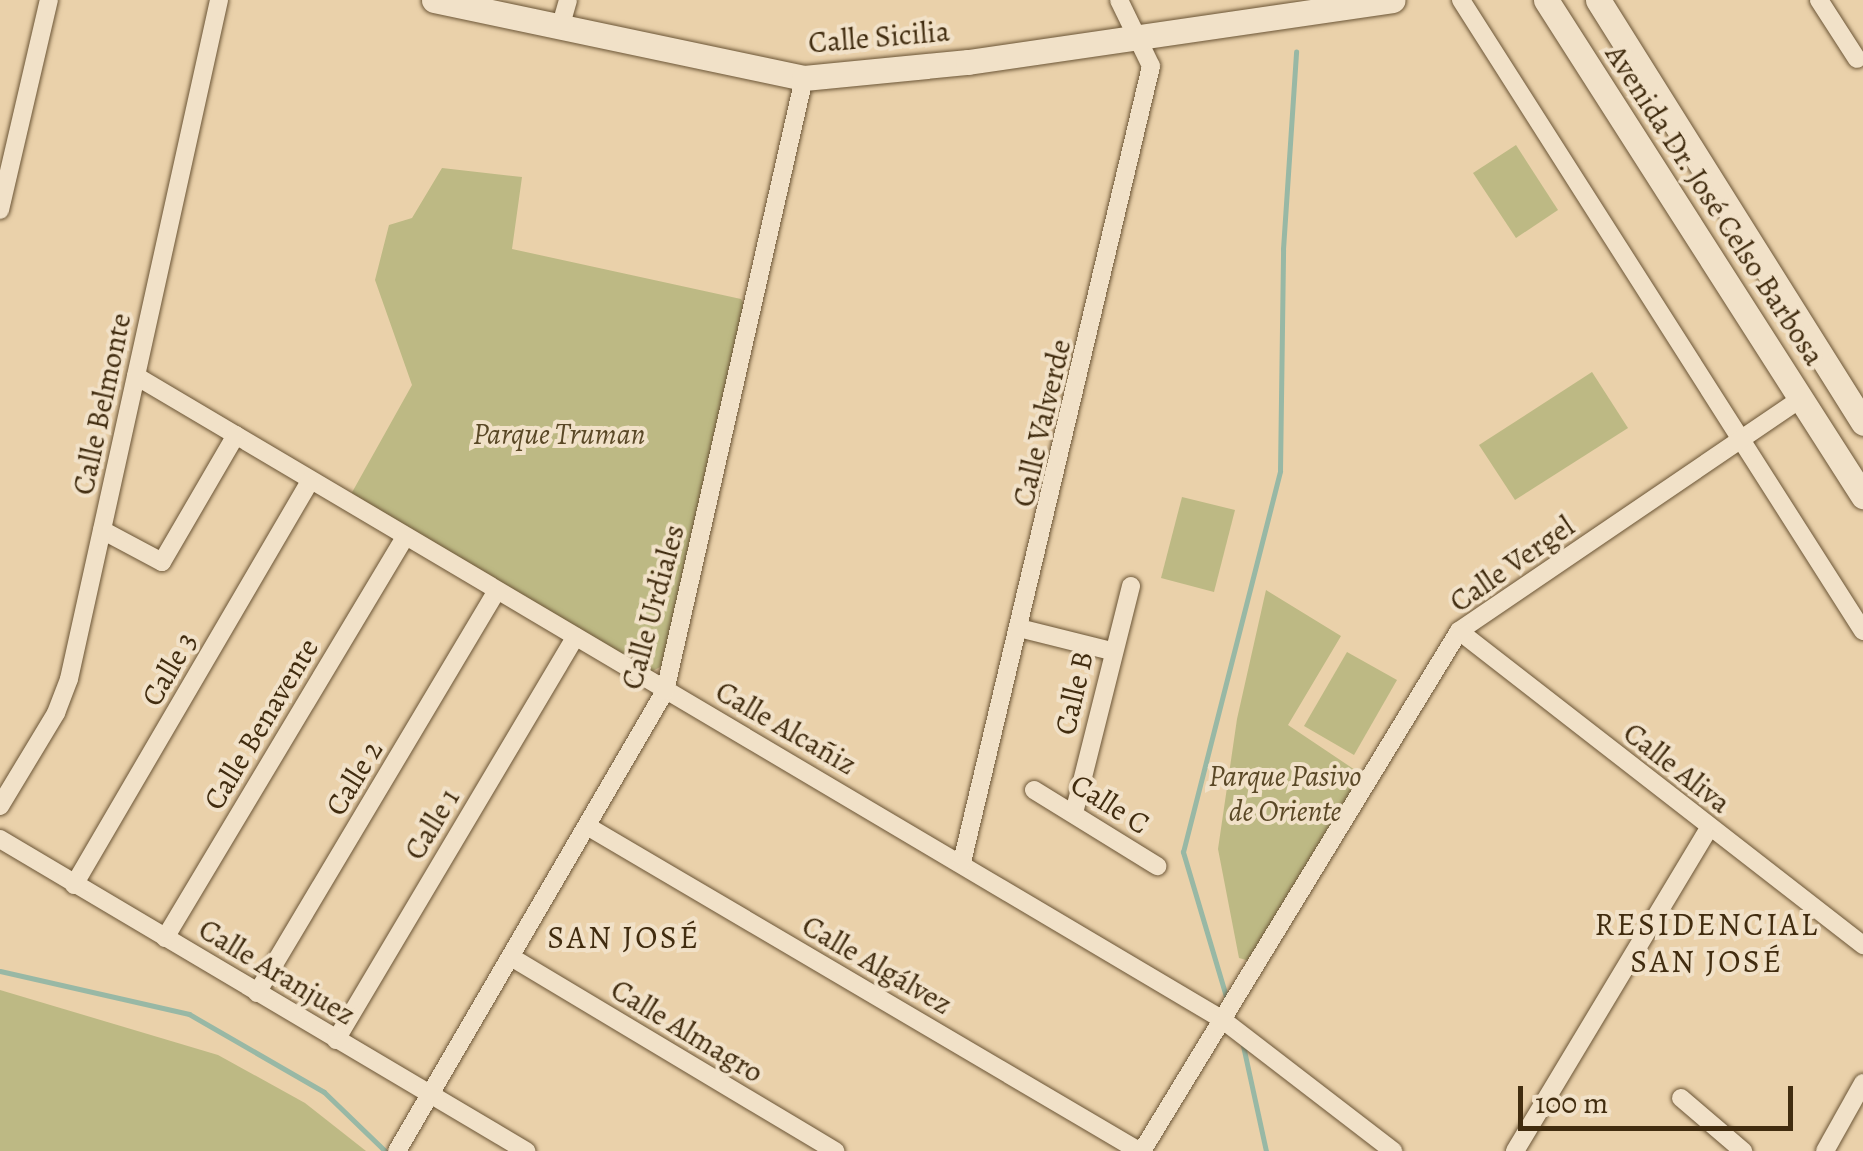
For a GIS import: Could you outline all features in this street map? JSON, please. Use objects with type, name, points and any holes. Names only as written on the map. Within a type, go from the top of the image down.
[{"type":"main road","name":"Calle Sicilia","points":[[434,0],[804,78],[1142,37],[1393,0]]},
{"type":"main road","name":"Avenida Dr. José Celso Barbosa","points":[[1546,0],[1863,496]]},
{"type":"main road","name":"Avenida Dr. José Celso Barbosa","points":[[1598,0],[1863,423]]},
{"type":"street","points":[[0,210],[48,0]]},
{"type":"street","name":"Calle Belmonte","points":[[0,806],[62,696],[219,0]]},
{"type":"street","points":[[560,28],[568,0]]},
{"type":"street","name":"Calle Valverde","points":[[962,862],[1023,629],[1151,66],[1142,37],[1120,0]]},
{"type":"street","points":[[1461,0],[1863,631]]},
{"type":"street","points":[[1819,0],[1857,59]]},
{"type":"street","name":"Calle Urdiales","points":[[397,1151],[665,691],[804,78]]},
{"type":"street","name":"Calle Alcañiz","points":[[136,376],[1223,1020],[1393,1151]]},
{"type":"street","name":"Calle Vergel","points":[[1140,1151],[1460,631],[1800,399]]},
{"type":"street","points":[[102,530],[162,562],[236,435]]},
{"type":"street","name":"Calle 3","points":[[74,885],[311,480]]},
{"type":"street","name":"Calle Benavente","points":[[165,938],[405,537]]},
{"type":"street","name":"Calle B","points":[[1074,813],[1131,586]]},
{"type":"street","name":"Calle 2","points":[[258,993],[497,592]]},
{"type":"street","points":[[1023,629],[1112,652]]},
{"type":"street","name":"Calle Aliva","points":[[1460,631],[1863,945]]},
{"type":"street","name":"Calle 1","points":[[336,1040],[575,637]]},
{"type":"street","name":"Calle C","points":[[1034,790],[1158,866]]},
{"type":"street","name":"Calle Algálvez","points":[[587,826],[1140,1151]]},
{"type":"street","points":[[1515,1151],[1709,828]]},
{"type":"street","name":"Calle Aranjuez","points":[[0,839],[526,1151]]},
{"type":"street","name":"Calle Almagro","points":[[511,957],[834,1151]]},
{"type":"street","points":[[1826,1151],[1863,1083]]},
{"type":"street","points":[[1682,1098],[1743,1151]]},
{"type":"street","points":[[1358,1151],[1371,1134]]},
{"type":"green space","points":[[1516,145],[1558,210],[1516,238],[1473,173]]},
{"type":"green space","name":"Parque Truman","points":[[442,168],[522,177],[512,249],[741,299],[748,311],[664,665],[649,673],[350,496],[412,385],[375,280],[389,225],[412,218]]},
{"type":"green space","points":[[1592,372],[1628,428],[1515,500],[1479,445]]},
{"type":"green space","points":[[1182,497],[1235,510],[1214,592],[1161,578]]},
{"type":"green space","name":"Parque Pasivo de Oriente","points":[[1266,590],[1341,636],[1288,725],[1364,776],[1253,962],[1239,958],[1218,849],[1237,719]]},
{"type":"green space","points":[[1347,652],[1397,680],[1354,755],[1304,726]]},
{"type":"green space","points":[[0,990],[218,1055],[305,1103],[366,1151],[0,1151]]},
{"type":"waterway","points":[[1228,1003],[1183,852],[1280,471],[1283,249],[1296,51]]},
{"type":"waterway","points":[[0,971],[189,1014],[324,1092],[385,1151]]},
{"type":"waterway","points":[[1242,1041],[1266,1151]]},
{"type":"district","name":"SAN JOSÉ","points":[[624,937]]},
{"type":"district","name":"RESIDENCIAL SAN JOSÉ","points":[[1707,944]]}]
